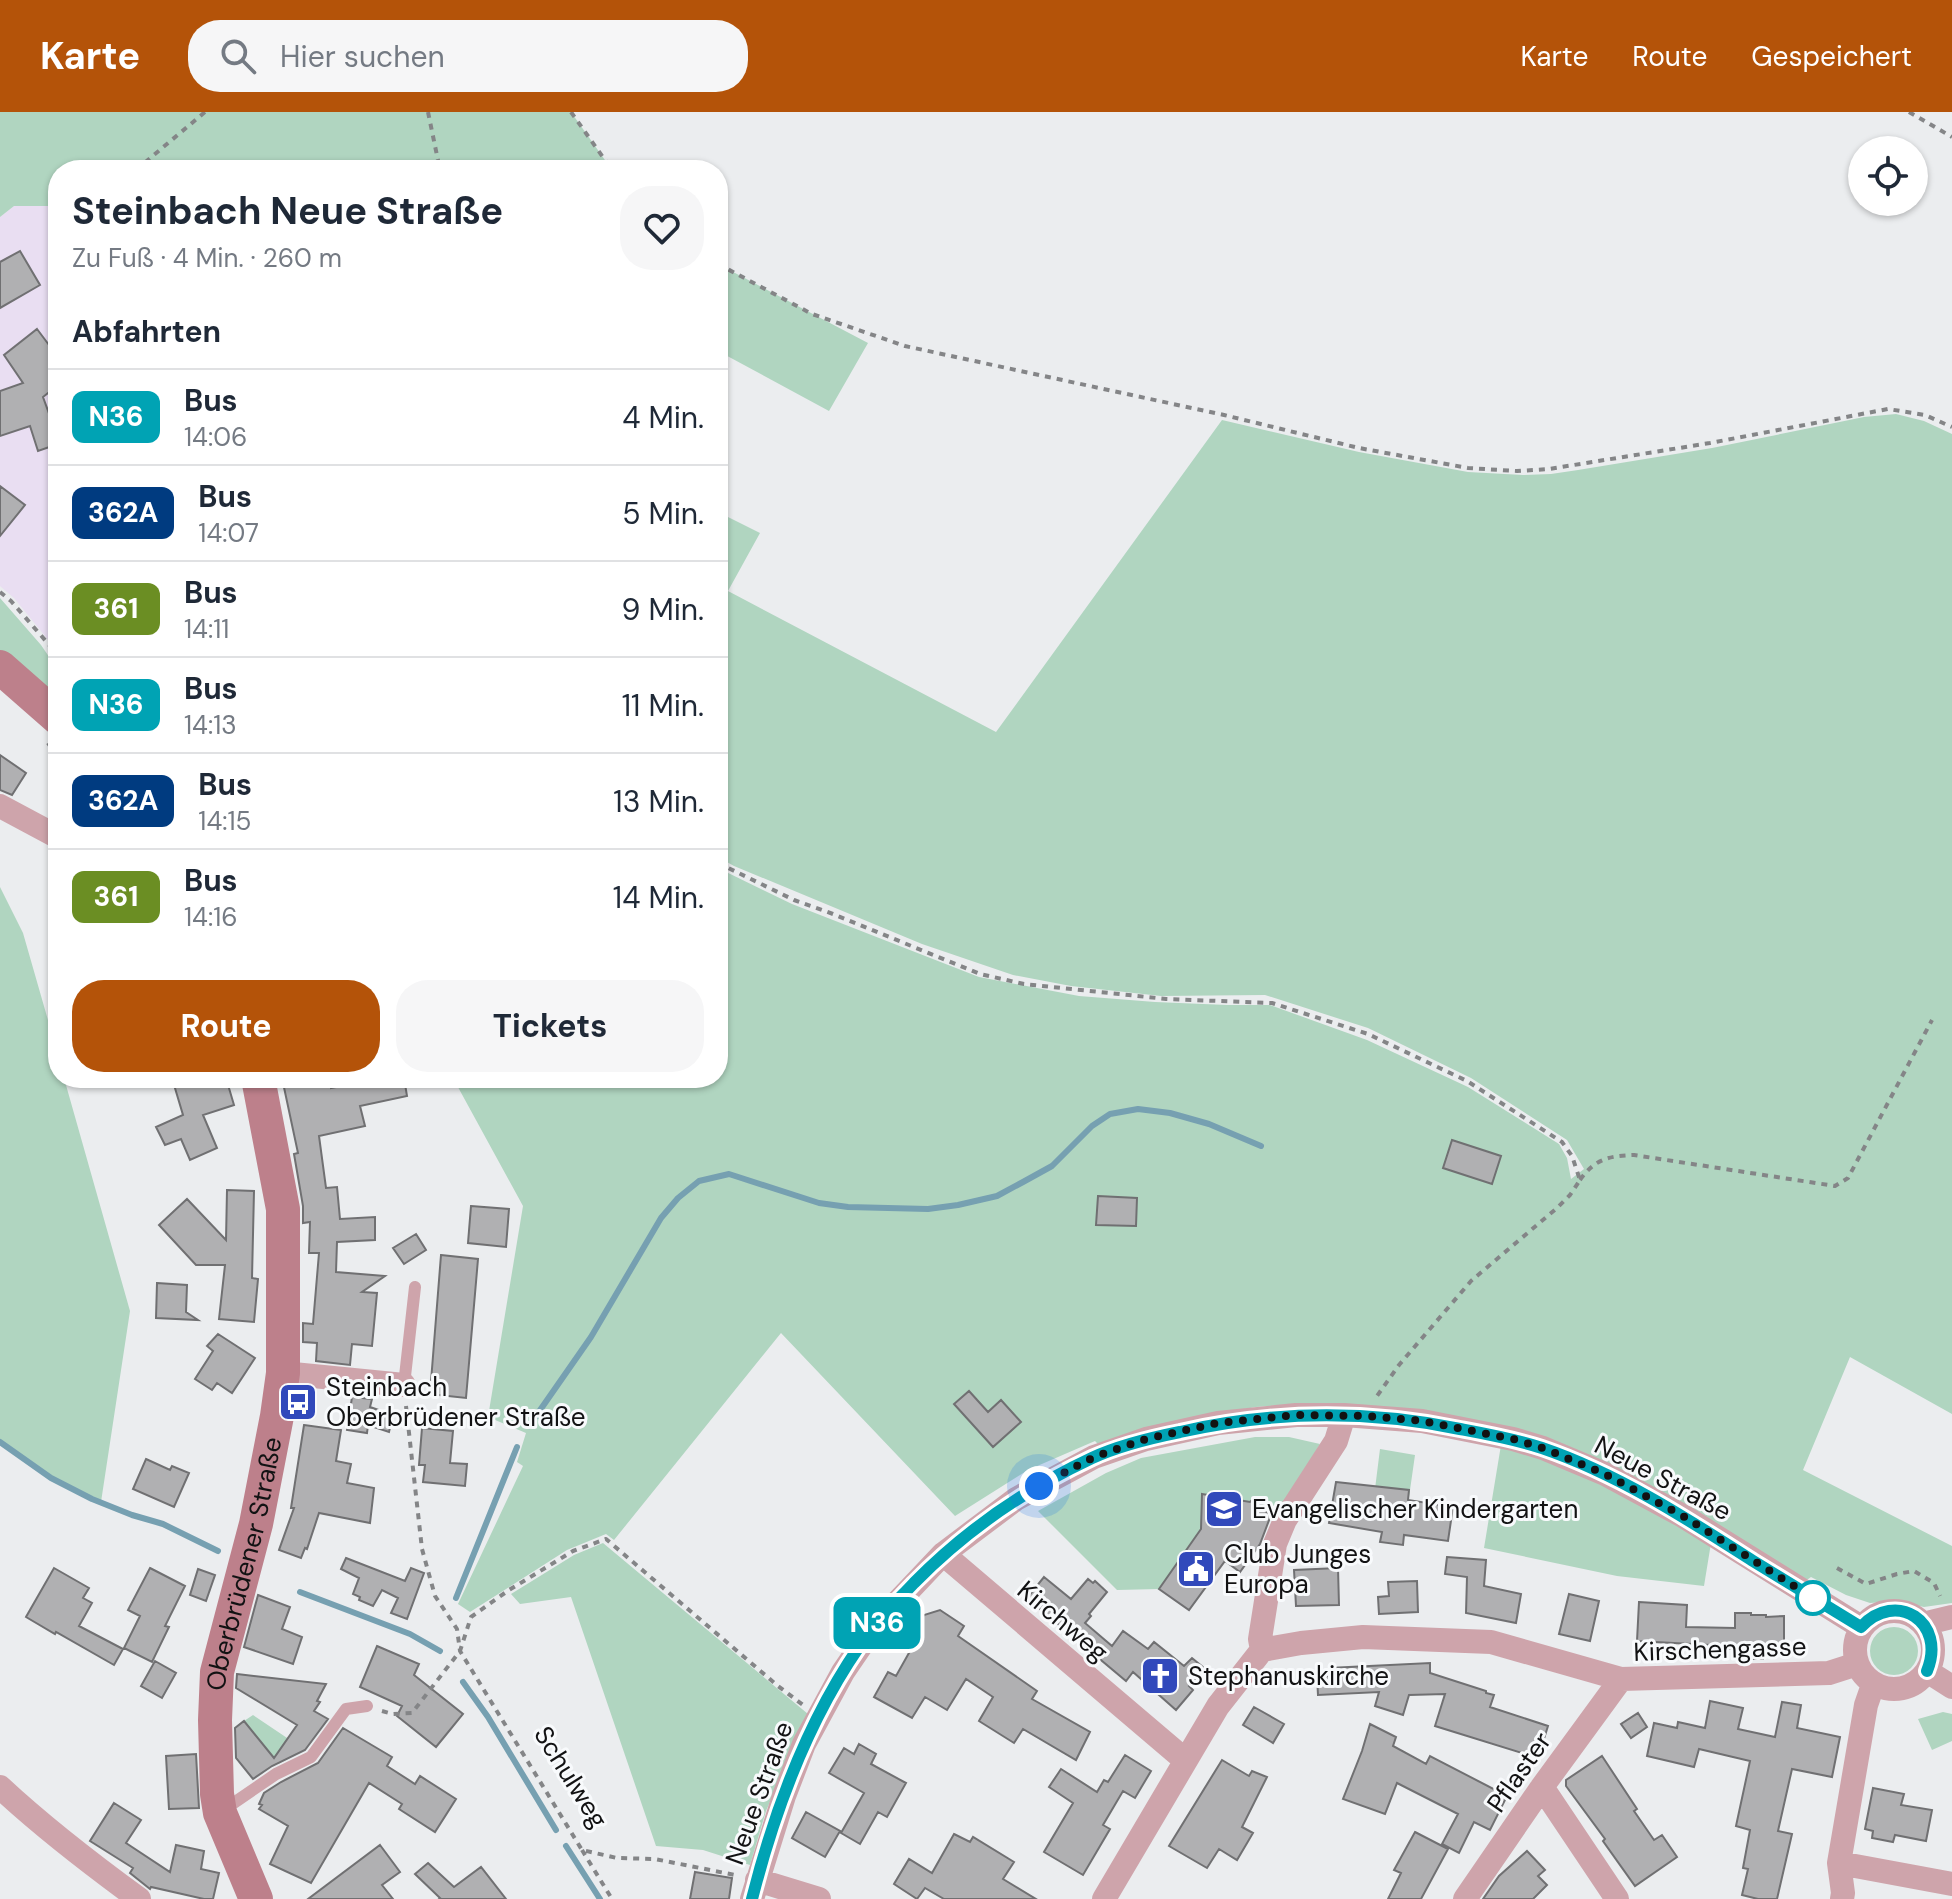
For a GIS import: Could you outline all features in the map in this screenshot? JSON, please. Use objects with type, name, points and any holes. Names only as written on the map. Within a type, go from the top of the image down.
[{"type":"street","points":[[0,667],[46,707]]},
{"type":"street","points":[[0,806],[48,832]]},
{"type":"street","name":"Oberbrüdener Straße","points":[[255,1898],[220,1813],[215,1720],[217,1672],[256,1524],[283,1373],[283,1209],[260,1088]]},
{"type":"street","points":[[283,1373],[404,1385]]},
{"type":"street","name":"Neue Straße","points":[[754,1889],[804,1744],[843,1672],[873,1628],[943,1554],[1016,1499],[1094,1457],[1146,1439],[1218,1423],[1296,1415],[1422,1421],[1513,1439],[1605,1474],[1683,1516],[1861,1627]]},
{"type":"street","points":[[1104,1899],[1218,1706],[1262,1650],[1260,1639],[1275,1544],[1285,1520],[1336,1441],[1356,1416]]},
{"type":"street","name":"Kirchweg","points":[[943,1554],[1185,1760]]},
{"type":"street","points":[[1895,1610],[1909,1613],[1923,1624],[1930,1634],[1933,1647],[1927,1671],[1911,1685],[1898,1689],[1873,1685],[1857,1664],[1854,1648],[1861,1627],[1880,1613],[1895,1610]]},
{"type":"street","points":[[1923,1624],[1950,1616]]},
{"type":"street","name":"Kirschengasse","points":[[1262,1650],[1363,1637],[1491,1642],[1621,1679],[1829,1673],[1857,1664]]},
{"type":"street","points":[[1927,1671],[1952,1687]]},
{"type":"street","name":"Pflaster","points":[[1465,1899],[1621,1679]]},
{"type":"street","points":[[1842,1899],[1839,1863],[1866,1705],[1873,1685]]},
{"type":"street","points":[[0,1787],[55,1836],[139,1899]]},
{"type":"street","points":[[1542,1787],[1617,1899]]},
{"type":"street","points":[[1839,1863],[1886,1868],[1952,1884]]},
{"type":"street","points":[[754,1889],[819,1899]]},
{"type":"street","points":[[248,1899],[255,1898]]},
{"type":"lane","points":[[404,1385],[415,1287]]},
{"type":"lane","points":[[220,1813],[276,1774],[311,1757],[346,1709],[367,1706]]},
{"type":"path","points":[[148,160],[205,112]]},
{"type":"path","points":[[428,112],[438,160]]},
{"type":"path","points":[[571,112],[605,160]]},
{"type":"path","points":[[1909,112],[1952,137]]},
{"type":"path","points":[[728,269],[812,314],[905,346],[1167,402],[1359,448],[1468,468],[1549,469],[1710,443],[1888,409],[1925,415],[1952,427]]},
{"type":"path","points":[[0,592],[48,644]]},
{"type":"path","points":[[728,868],[794,900],[980,974],[1024,984],[1166,999],[1272,1003],[1368,1034],[1467,1081],[1562,1142],[1572,1156],[1580,1180]]},
{"type":"path","points":[[1356,1416],[1370,1406],[1399,1365],[1471,1281],[1557,1208],[1590,1166],[1602,1160],[1634,1155],[1835,1186],[1848,1178],[1932,1020]]},
{"type":"path","name":"Schulweg","points":[[404,1385],[422,1549],[435,1596],[457,1629],[460,1651],[582,1850],[617,1858],[655,1859],[754,1889]]},
{"type":"path","points":[[367,1706],[393,1714],[412,1713],[460,1651],[471,1617],[573,1551],[606,1539],[817,1716]]},
{"type":"path","points":[[1837,1568],[1866,1584],[1914,1571],[1934,1583],[1950,1616]]},
{"type":"path","points":[[582,1850],[612,1899]]},
{"type":"shaded area","points":[[14,206],[48,206],[48,640],[14,598],[0,586],[0,217]]},
{"type":"green space","points":[[0,112],[571,112],[605,160],[48,160],[48,206],[14,206],[0,217]]},
{"type":"green space","points":[[728,269],[868,343],[829,411],[728,356]]},
{"type":"green space","points":[[1896,414],[1924,421],[1952,434],[1952,1414],[1850,1357],[1803,1470],[1952,1546],[1952,1603],[1924,1607],[1897,1601],[1870,1603],[1811,1577],[1804,1582],[1665,1495],[1370,1406],[1314,1403],[1256,1407],[1098,1444],[1095,1441],[1028,1470],[955,1516],[781,1333],[614,1540],[606,1534],[567,1550],[470,1612],[458,1604],[523,1466],[517,1462],[526,1433],[488,1417],[523,1206],[458,1088],[728,1088],[728,873],[792,904],[979,977],[1079,996],[1155,1002],[1270,1005],[1367,1040],[1468,1087],[1559,1144],[1567,1158],[1571,1179],[1584,1169],[1567,1140],[1471,1078],[1368,1028],[1265,995],[1161,996],[1071,986],[1013,975],[922,944],[728,863],[728,591],[996,732],[1222,420],[1359,452],[1468,472],[1523,475],[1551,474],[1712,448],[1864,417]]},
{"type":"green space","points":[[728,517],[760,533],[728,591]]},
{"type":"green space","points":[[0,598],[48,655],[48,695],[0,651]]},
{"type":"green space","points":[[0,887],[23,933],[48,1020],[48,1088],[67,1088],[130,1311],[101,1502],[51,1478],[0,1442]]},
{"type":"green space","points":[[1255,1437],[1289,1437],[1320,1444],[1276,1520],[1265,1511],[1267,1508],[1253,1499],[1248,1505],[1239,1500],[1203,1495],[1202,1527],[1159,1589],[1117,1590],[1038,1511],[1106,1473],[1141,1458]]},
{"type":"green space","points":[[1501,1445],[1587,1476],[1711,1543],[1704,1586],[1617,1576],[1484,1548]]},
{"type":"green space","points":[[1380,1449],[1415,1455],[1406,1518],[1373,1505]]},
{"type":"green space","points":[[603,1543],[808,1714],[766,1811],[750,1865],[703,1850],[656,1846],[571,1597],[520,1604],[511,1594],[574,1555]]},
{"type":"green space","points":[[1894,1627],[1903,1628],[1911,1634],[1917,1642],[1917,1660],[1911,1668],[1903,1674],[1894,1675],[1885,1674],[1877,1668],[1871,1660],[1870,1651],[1871,1642],[1877,1634],[1885,1628]]},
{"type":"green space","points":[[1943,1712],[1952,1714],[1952,1741],[1932,1750],[1918,1719]]},
{"type":"green space","points":[[253,1715],[305,1750],[278,1764],[244,1721]]},
{"type":"building","points":[[20,251],[40,285],[0,308],[0,262]]},
{"type":"building","points":[[37,329],[48,344],[48,393],[43,397],[48,411],[48,448],[38,451],[30,426],[0,436],[0,391],[23,383],[4,355]]},
{"type":"building","points":[[0,486],[25,505],[0,536]]},
{"type":"building","points":[[0,755],[26,773],[12,795],[0,790]]},
{"type":"building","points":[[175,1088],[229,1088],[234,1105],[203,1115],[217,1148],[190,1160],[181,1139],[165,1145],[156,1127],[183,1115]]},
{"type":"building","points":[[284,1088],[406,1088],[407,1096],[360,1106],[365,1126],[319,1136],[326,1188],[337,1187],[340,1219],[375,1217],[375,1240],[337,1242],[336,1272],[385,1276],[362,1292],[377,1293],[372,1346],[352,1344],[350,1365],[316,1361],[317,1343],[303,1342],[303,1323],[313,1324],[319,1253],[309,1253],[310,1222],[303,1223],[294,1154],[298,1153]]},
{"type":"building","points":[[1452,1140],[1501,1156],[1492,1184],[1443,1168]]},
{"type":"building","points":[[227,1190],[254,1191],[252,1278],[258,1279],[254,1322],[219,1319],[225,1265],[196,1265],[159,1225],[187,1199],[226,1240]]},
{"type":"building","points":[[1098,1196],[1137,1198],[1136,1226],[1096,1225]]},
{"type":"building","points":[[471,1206],[509,1209],[506,1247],[468,1243]]},
{"type":"building","points":[[416,1234],[426,1250],[404,1264],[393,1248]]},
{"type":"building","points":[[441,1255],[478,1259],[466,1398],[430,1394]]},
{"type":"building","points":[[157,1283],[187,1285],[186,1312],[198,1320],[156,1318]]},
{"type":"building","points":[[218,1334],[255,1358],[232,1393],[217,1383],[212,1390],[195,1379],[213,1351],[207,1346]]},
{"type":"building","points":[[969,1391],[988,1412],[1001,1400],[1021,1422],[993,1447],[954,1404]]},
{"type":"building","points":[[352,1397],[372,1399],[370,1407],[393,1415],[389,1432],[368,1425],[367,1433],[347,1430]]},
{"type":"building","points":[[304,1425],[341,1430],[336,1461],[351,1464],[347,1483],[374,1488],[370,1523],[319,1513],[301,1558],[279,1550],[294,1508],[291,1508]]},
{"type":"building","points":[[422,1428],[453,1431],[450,1463],[467,1464],[465,1486],[423,1482],[425,1465],[419,1465]]},
{"type":"building","points":[[146,1459],[170,1470],[172,1466],[189,1473],[174,1507],[133,1489]]},
{"type":"building","points":[[1336,1482],[1409,1490],[1408,1500],[1453,1507],[1448,1541],[1404,1535],[1403,1545],[1380,1542],[1382,1532],[1329,1523]]},
{"type":"building","points":[[1202,1494],[1250,1502],[1253,1499],[1268,1509],[1265,1511],[1271,1515],[1260,1544],[1240,1572],[1225,1561],[1189,1610],[1159,1589],[1201,1529]]},
{"type":"building","points":[[1447,1557],[1486,1560],[1484,1586],[1521,1594],[1516,1623],[1466,1613],[1467,1577],[1445,1574]]},
{"type":"building","points":[[346,1558],[405,1581],[411,1568],[424,1573],[407,1619],[391,1613],[398,1598],[382,1590],[373,1606],[353,1594],[359,1578],[341,1569]]},
{"type":"building","points":[[54,1568],[89,1588],[83,1598],[92,1603],[79,1626],[123,1649],[114,1665],[26,1617]]},
{"type":"building","points":[[150,1568],[185,1586],[165,1626],[169,1627],[152,1662],[124,1648],[140,1616],[128,1610]]},
{"type":"building","points":[[1338,1568],[1339,1605],[1296,1606],[1294,1570]]},
{"type":"building","points":[[198,1569],[215,1575],[206,1601],[190,1595]]},
{"type":"building","points":[[1044,1577],[1071,1599],[1088,1579],[1107,1592],[1085,1623],[1112,1646],[1123,1631],[1148,1649],[1154,1642],[1184,1666],[1192,1658],[1204,1668],[1189,1686],[1193,1690],[1176,1710],[1133,1672],[1126,1681],[1027,1598]]},
{"type":"building","points":[[1417,1581],[1418,1612],[1379,1614],[1378,1597],[1389,1596],[1388,1582]]},
{"type":"building","points":[[1569,1594],[1599,1601],[1590,1641],[1559,1634]]},
{"type":"building","points":[[258,1595],[290,1607],[282,1629],[302,1637],[293,1664],[244,1647]]},
{"type":"building","points":[[1639,1602],[1687,1605],[1686,1627],[1735,1628],[1735,1613],[1784,1616],[1784,1655],[1736,1659],[1735,1649],[1637,1641]]},
{"type":"building","points":[[940,1610],[964,1626],[958,1636],[1037,1691],[1032,1699],[1090,1732],[1076,1760],[1023,1729],[1014,1743],[979,1721],[993,1697],[966,1679],[947,1710],[925,1697],[912,1718],[874,1697],[888,1672],[896,1676],[914,1644],[908,1640],[924,1615]]},
{"type":"building","points":[[377,1646],[419,1664],[414,1675],[463,1714],[436,1747],[397,1716],[402,1706],[360,1687]]},
{"type":"building","points":[[155,1661],[176,1673],[162,1698],[141,1686]]},
{"type":"building","points":[[1430,1663],[1430,1673],[1494,1695],[1490,1707],[1548,1726],[1538,1758],[1435,1726],[1445,1694],[1409,1695],[1403,1715],[1375,1706],[1379,1692],[1318,1695],[1317,1676],[1329,1676],[1329,1668]]},
{"type":"building","points":[[237,1674],[326,1684],[314,1711],[328,1719],[305,1750],[253,1779],[236,1758],[235,1728],[244,1721],[274,1758],[297,1725],[236,1688]]},
{"type":"building","points":[[1710,1701],[1743,1708],[1738,1729],[1775,1737],[1782,1702],[1801,1705],[1797,1728],[1840,1737],[1832,1777],[1792,1769],[1778,1831],[1792,1834],[1777,1899],[1742,1895],[1748,1869],[1743,1868],[1750,1830],[1736,1826],[1750,1761],[1699,1749],[1694,1767],[1647,1756],[1654,1723],[1677,1728],[1678,1722],[1705,1728]]},
{"type":"building","points":[[1254,1707],[1284,1724],[1273,1743],[1243,1725]]},
{"type":"building","points":[[1638,1713],[1647,1727],[1631,1738],[1621,1724]]},
{"type":"building","points":[[1370,1724],[1396,1737],[1393,1746],[1426,1764],[1430,1756],[1507,1796],[1490,1830],[1474,1822],[1459,1853],[1442,1844],[1458,1814],[1397,1783],[1385,1814],[1343,1799]]},
{"type":"building","points":[[343,1728],[392,1757],[387,1766],[415,1784],[420,1776],[456,1799],[435,1832],[399,1809],[402,1804],[369,1783],[311,1883],[270,1864],[288,1826],[259,1809],[262,1805],[259,1804],[264,1793],[318,1763]]},
{"type":"building","points":[[859,1744],[876,1754],[871,1764],[906,1783],[887,1817],[878,1812],[860,1844],[841,1833],[864,1793],[829,1773],[844,1748],[854,1754]]},
{"type":"building","points":[[196,1754],[199,1808],[169,1809],[166,1756]]},
{"type":"building","points":[[1125,1755],[1151,1771],[1135,1798],[1123,1791],[1103,1825],[1110,1829],[1083,1875],[1044,1852],[1073,1803],[1049,1787],[1061,1769],[1097,1792],[1104,1780],[1108,1782]]},
{"type":"building","points":[[1602,1756],[1654,1840],[1662,1835],[1677,1857],[1635,1886],[1566,1786],[1566,1780]]},
{"type":"building","points":[[1222,1760],[1249,1776],[1252,1771],[1267,1777],[1242,1827],[1253,1833],[1237,1860],[1219,1849],[1207,1868],[1169,1846]]},
{"type":"building","points":[[1873,1788],[1904,1794],[1901,1805],[1932,1810],[1926,1841],[1895,1835],[1893,1842],[1872,1838],[1873,1831],[1865,1829]]},
{"type":"building","points":[[114,1803],[141,1820],[126,1843],[170,1872],[176,1845],[204,1851],[201,1869],[219,1873],[213,1899],[150,1889],[130,1873],[133,1868],[90,1841]]},
{"type":"building","points":[[806,1812],[840,1831],[825,1857],[792,1838]]},
{"type":"building","points":[[1415,1832],[1448,1849],[1421,1899],[1388,1899],[1401,1873],[1394,1870]]},
{"type":"building","points":[[954,1834],[970,1842],[973,1837],[1014,1862],[1003,1879],[1036,1899],[944,1899],[925,1888],[917,1899],[894,1884],[909,1859],[932,1873]]},
{"type":"building","points":[[380,1845],[400,1872],[382,1885],[393,1899],[308,1899]]},
{"type":"building","points":[[1527,1851],[1545,1870],[1538,1876],[1547,1885],[1533,1899],[1483,1899],[1499,1876]]},
{"type":"building","points":[[428,1863],[454,1887],[481,1867],[506,1899],[439,1899],[415,1874]]},
{"type":"building","points":[[695,1872],[732,1878],[729,1899],[690,1899]]},
{"type":"waterway","points":[[529,1426],[591,1337],[661,1218],[678,1198],[699,1181],[729,1174],[819,1203],[848,1207],[928,1209],[958,1205],[997,1196],[1052,1166],[1092,1126],[1110,1114],[1138,1109],[1170,1113],[1209,1124],[1261,1146]]},
{"type":"waterway","points":[[0,1442],[51,1478],[92,1499],[163,1524],[218,1551]]},
{"type":"waterway","points":[[456,1598],[517,1447]]},
{"type":"waterway","points":[[300,1592],[410,1634],[440,1651]]},
{"type":"waterway","points":[[463,1682],[488,1717],[556,1830]]},
{"type":"waterway","points":[[566,1846],[600,1899]]},
{"type":"bus line","name":"N36","points":[[752,1899],[784,1796],[817,1716],[873,1628],[925,1572],[943,1554],[1016,1499],[1094,1457],[1146,1439],[1218,1423],[1296,1415],[1368,1416],[1422,1421],[1543,1448],[1605,1474],[1683,1516],[1861,1627],[1880,1613],[1895,1610],[1909,1613],[1930,1634],[1933,1647],[1927,1671]]},
{"type":"place","name":"Steinbach Oberbrüdener Straße","points":[[298,1402]]},
{"type":"place","name":"Evangelischer Kindergarten","points":[[1224,1509]]},
{"type":"place","name":"Club Junges Europa","points":[[1196,1569]]},
{"type":"place","name":"Stephanuskirche","points":[[1160,1676]]},
{"type":"route","points":[[1039,1486],[1094,1457],[1146,1439],[1218,1423],[1296,1415],[1368,1416],[1422,1421],[1513,1439],[1605,1474],[1683,1516],[1813,1598]]}]
